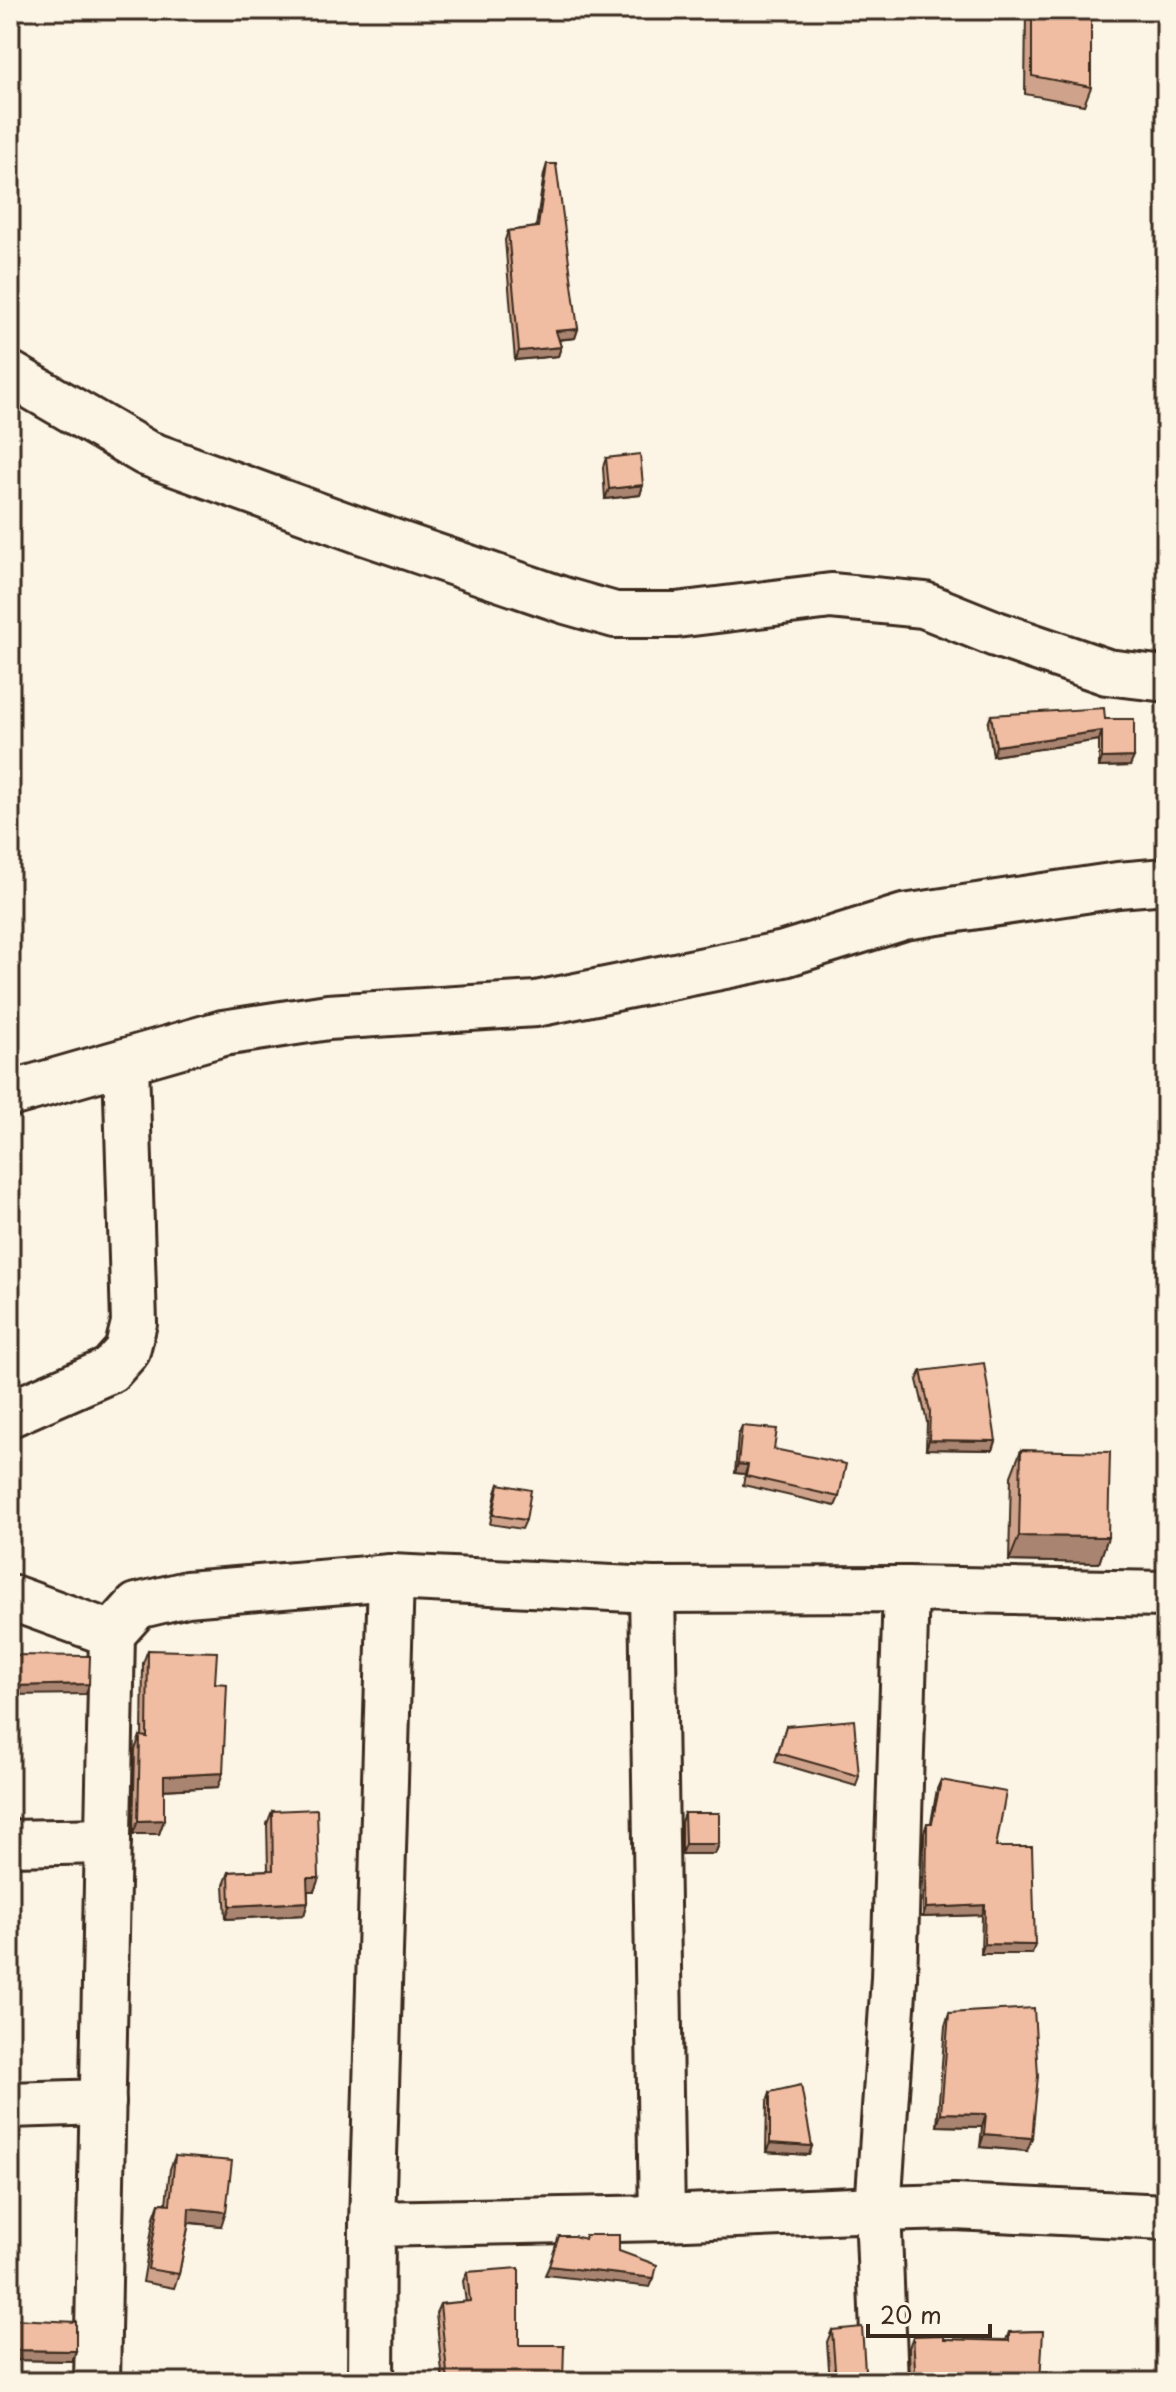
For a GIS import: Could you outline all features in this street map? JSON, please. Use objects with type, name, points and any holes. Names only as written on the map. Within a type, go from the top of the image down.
[{"type":"street","points":[[10,374],[146,453],[393,542],[615,615],[676,615],[831,596],[924,605],[996,634],[1107,672],[1166,679]]},
{"type":"street","points":[[10,1094],[223,1033],[328,1017],[536,1004],[784,954],[904,917],[1118,885],[1166,881]]},
{"type":"street","points":[[10,1414],[110,1370],[127,1351],[134,1323],[126,1063]]},
{"type":"street","points":[[371,2382],[372,2224],[391,1577]]},
{"type":"street","points":[[97,2382],[112,1634],[137,1606],[187,1594],[391,1577],[652,1590],[906,1589],[1166,1594]]},
{"type":"street","points":[[885,2382],[878,2209],[894,1978],[906,1589]]},
{"type":"street","points":[[652,1590],[662,2218]]},
{"type":"street","points":[[10,1597],[112,1634]]},
{"type":"street","points":[[10,1843],[108,1841]]},
{"type":"street","points":[[10,2105],[103,2102]]},
{"type":"street","points":[[372,2224],[662,2218],[954,2207],[1166,2217]]},
{"type":"building","points":[[1032,10],[1091,10],[1091,87],[1032,76]]},
{"type":"building","points":[[547,164],[556,164],[578,329],[556,331],[561,347],[519,351],[508,231],[538,227]]},
{"type":"building","points":[[640,454],[643,485],[609,489],[606,458]]},
{"type":"building","points":[[1104,708],[1105,719],[1134,719],[1134,757],[1102,758],[1102,731],[996,746],[991,715]]},
{"type":"building","points":[[984,1363],[996,1441],[929,1440],[930,1412],[921,1371]]},
{"type":"building","points":[[742,1426],[777,1429],[774,1449],[846,1464],[839,1497],[746,1476],[748,1465],[738,1464]]},
{"type":"building","points":[[1021,1450],[1110,1452],[1108,1537],[1019,1536]]},
{"type":"building","points":[[499,1484],[531,1490],[526,1520],[493,1515]]},
{"type":"building","points":[[148,1650],[217,1652],[215,1683],[227,1684],[223,1773],[164,1776],[164,1820],[138,1821],[140,1736],[147,1737]]},
{"type":"building","points":[[10,1655],[90,1656],[89,1684],[10,1686]]},
{"type":"building","points":[[854,1720],[859,1776],[778,1753],[786,1726]]},
{"type":"building","points":[[941,1780],[1006,1792],[996,1847],[1032,1847],[1035,1945],[984,1944],[985,1905],[926,1908],[927,1823],[932,1823]]},
{"type":"building","points":[[317,1809],[319,1878],[307,1878],[308,1902],[230,1906],[229,1872],[273,1870],[272,1811]]},
{"type":"building","points":[[684,1813],[719,1813],[719,1844],[685,1844]]},
{"type":"building","points":[[1034,2008],[1038,2076],[1032,2138],[984,2134],[986,2114],[941,2113],[949,2013]]},
{"type":"building","points":[[801,2085],[812,2146],[770,2143],[770,2092]]},
{"type":"building","points":[[175,2156],[232,2161],[226,2212],[189,2208],[179,2274],[148,2269],[159,2203],[170,2204]]},
{"type":"building","points":[[585,2235],[619,2235],[619,2251],[657,2265],[654,2278],[549,2266],[559,2236],[585,2239]]},
{"type":"building","points":[[519,2268],[519,2345],[564,2345],[563,2382],[448,2382],[440,2304],[470,2301],[467,2272]]},
{"type":"building","points":[[13,2319],[76,2322],[76,2351],[12,2350]]},
{"type":"building","points":[[862,2327],[868,2382],[836,2382],[832,2330]]},
{"type":"building","points":[[1043,2331],[1040,2382],[910,2382],[915,2368],[913,2336],[944,2335],[944,2339],[1009,2341],[1009,2332]]}]
